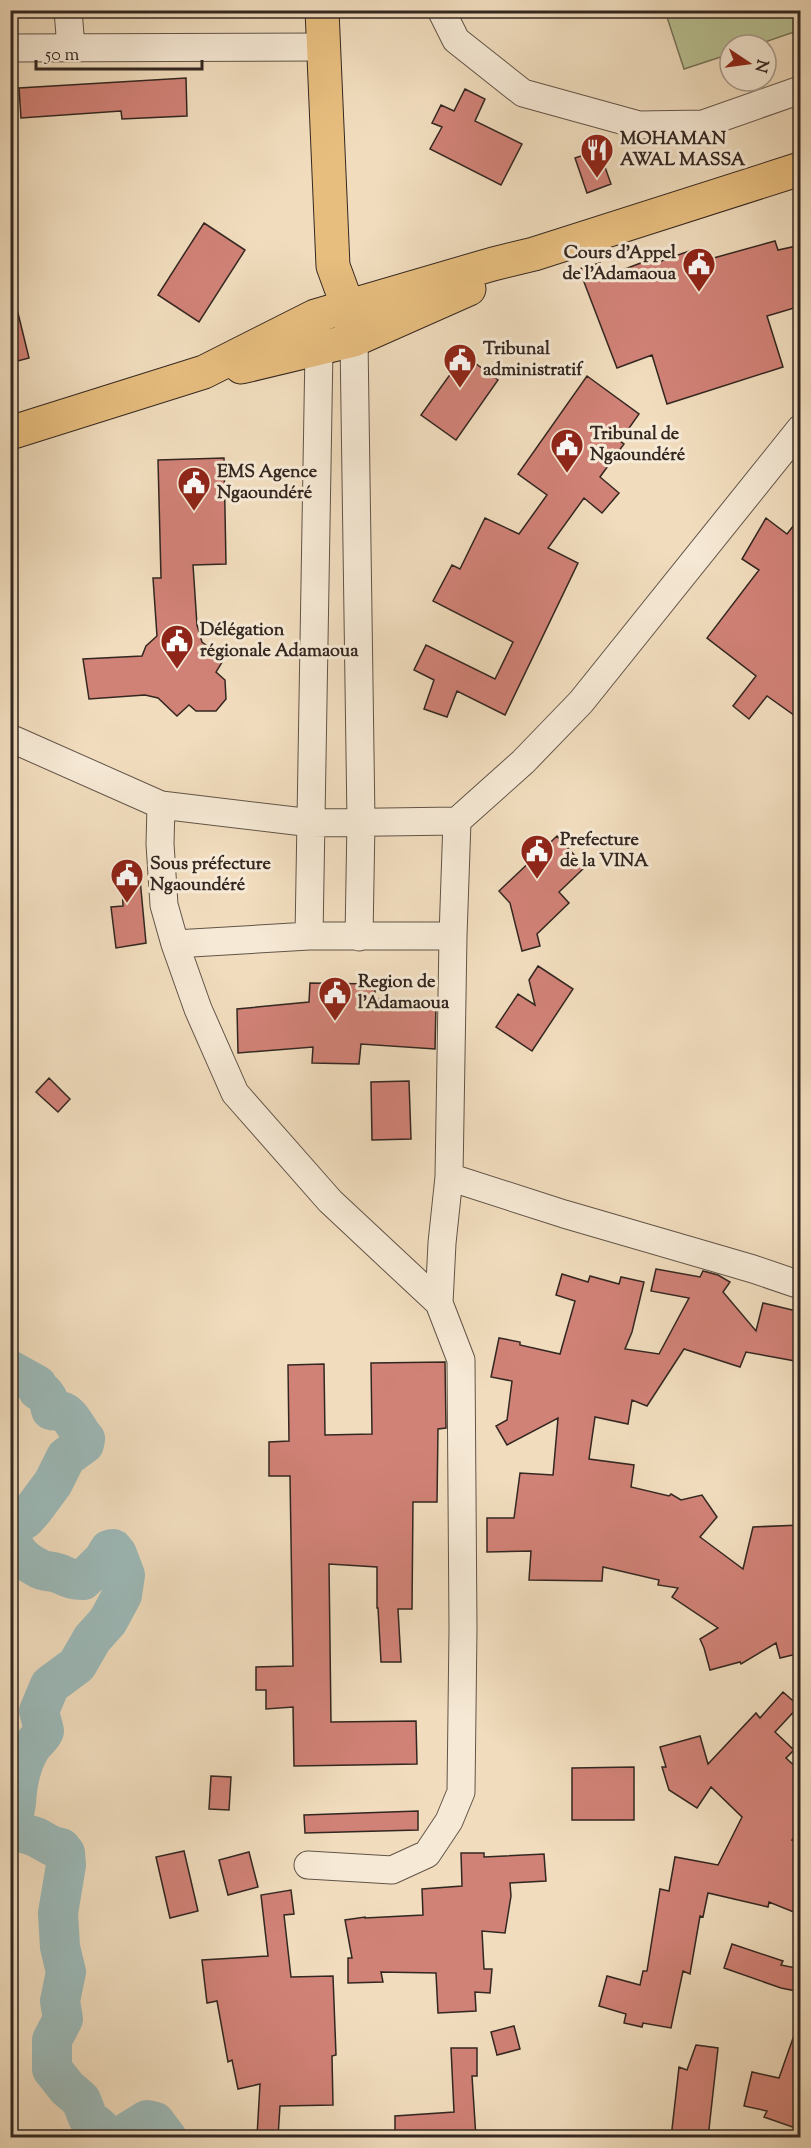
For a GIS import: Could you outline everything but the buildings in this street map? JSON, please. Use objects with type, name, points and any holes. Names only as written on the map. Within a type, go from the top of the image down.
[{"type":"main road","points":[[322,10],[333,266],[348,307],[354,340]]},
{"type":"main road","points":[[10,433],[204,372],[315,316],[534,254],[801,169]]},
{"type":"main road","points":[[204,372],[247,366],[354,340],[499,276],[534,254]]},
{"type":"main road","points":[[319,349],[315,316],[333,266]]},
{"type":"street","points":[[68,10],[72,48]]},
{"type":"street","points":[[441,10],[456,40],[523,93],[639,124],[703,124],[801,90]]},
{"type":"street","points":[[10,48],[323,47]]},
{"type":"street","points":[[354,340],[361,821],[359,937]]},
{"type":"street","points":[[309,936],[319,349]]},
{"type":"street","points":[[10,738],[161,805],[312,823],[457,821],[524,762],[581,702],[801,429]]},
{"type":"street","points":[[161,805],[160,844],[164,905],[175,945],[198,1009],[234,1093],[330,1201],[439,1303]]},
{"type":"street","points":[[308,1865],[392,1870],[427,1854],[449,1821],[461,1792],[464,1629],[461,1360],[439,1303],[449,1177],[457,821]]},
{"type":"street","points":[[175,945],[309,936],[453,936]]},
{"type":"street","points":[[449,1177],[564,1214],[753,1269],[801,1286]]},
{"type":"green space","points":[[665,11],[800,11],[800,30],[778,38],[778,33],[718,33],[718,58],[684,69]]},
{"type":"waterway","points":[[10,1370],[37,1385],[38,1390],[47,1398],[51,1410],[65,1412],[85,1439],[84,1444],[66,1457],[53,1483],[33,1510],[25,1519],[12,1527],[14,1546],[22,1557],[40,1569],[80,1580],[83,1580],[103,1560],[109,1550],[113,1549],[125,1575],[122,1595],[108,1621],[92,1639],[77,1665],[50,1685],[39,1711],[44,1731],[30,1749],[21,1769],[12,1824],[14,1830],[61,1848],[65,1853],[66,1865],[58,1913],[60,1947],[66,1972],[60,2001],[63,2019],[52,2040],[52,2069],[67,2088],[81,2100],[88,2118],[100,2128],[106,2138]]},
{"type":"waterway","points":[[118,2138],[147,2120],[155,2122],[167,2138]]},
{"type":"place","name":"MOHAMAN AWAL MASSA","points":[[597,179]]},
{"type":"place","name":"Cours d'Appel de l'Adamaoua","points":[[699,293]]},
{"type":"place","name":"Tribunal administratif","points":[[460,389]]},
{"type":"place","name":"Tribunal de Ngaoundéré","points":[[567,474]]},
{"type":"place","name":"EMS Agence Ngaoundéré","points":[[194,512]]},
{"type":"place","name":"Délégation régionale Adamaoua","points":[[177,670]]},
{"type":"place","name":"Prefecture de la VINA","points":[[537,880]]},
{"type":"place","name":"Sous préfecture Ngaoundéré","points":[[127,904]]},
{"type":"place","name":"Region de l'Adamaoua","points":[[335,1022]]}]
